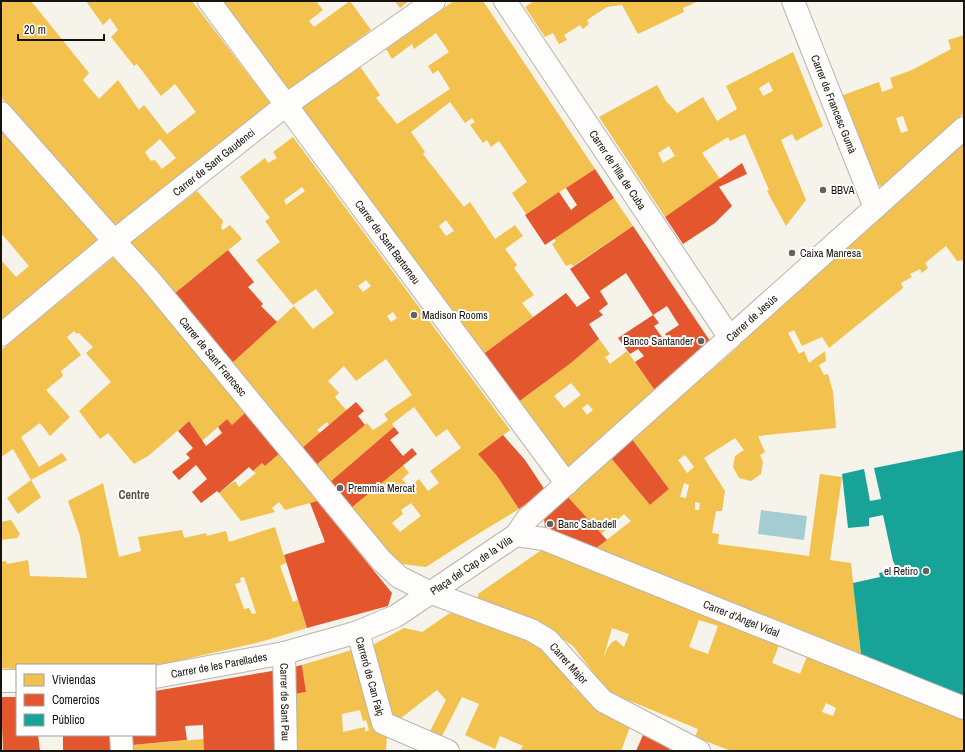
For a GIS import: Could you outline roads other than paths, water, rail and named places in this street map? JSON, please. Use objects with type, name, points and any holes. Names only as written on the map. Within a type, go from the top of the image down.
[{"type":"street","name":"Carrer de Sant Bartomeu","points":[[209,1],[567,484]]},
{"type":"street","name":"Carrer de Sant Gaudenci","points":[[1,335],[114,241],[286,105],[434,1]]},
{"type":"street","name":"Carrer de l'Illa de Cuba","points":[[505,1],[730,338]]},
{"type":"street","name":"Carrer de Francesc Gumà","points":[[793,1],[875,208]]},
{"type":"street","name":"Carrer de Sant Francesc","points":[[1,113],[114,241],[150,279],[381,560],[398,577],[430,592]]},
{"type":"street","name":"Carrer de Jesús","points":[[540,508],[964,128]]},
{"type":"street","name":"Plaça del Cap de la Vila","points":[[396,616],[516,536],[527,519],[540,508]]},
{"type":"street","name":"Carrer d'Àngel Vidal","points":[[516,536],[544,539],[964,708]]},
{"type":"street","name":"Carrer Major","points":[[430,592],[531,630],[548,640],[603,701],[700,751]]},
{"type":"street","name":"Carrer de les Parellades","points":[[156,677],[284,652],[358,632],[396,616]]},
{"type":"street","name":"Carreró de Can Falç","points":[[358,632],[383,723],[448,751]]},
{"type":"street","name":"Carrer de Sant Pau","points":[[284,652],[286,751]]},
{"type":"street","points":[[1,681],[16,681]]},
{"type":"street","points":[[121,736],[122,751]]},
{"type":"water","points":[[761,510],[807,516],[804,540],[758,534]]},
{"type":"place","name":"BBVA","points":[[823,190]]},
{"type":"place","name":"Caixa Manresa","points":[[792,253]]},
{"type":"place","name":"Madison Rooms","points":[[414,315]]},
{"type":"place","name":"Banco Santander","points":[[701,341]]},
{"type":"place","name":"Premmia Mercat","points":[[340,488]]},
{"type":"place","name":"Banc Sabadell","points":[[550,524]]},
{"type":"place","name":"el Retiro","points":[[926,571]]},
{"type":"district","name":"Centre","points":[[134,495]]}]
